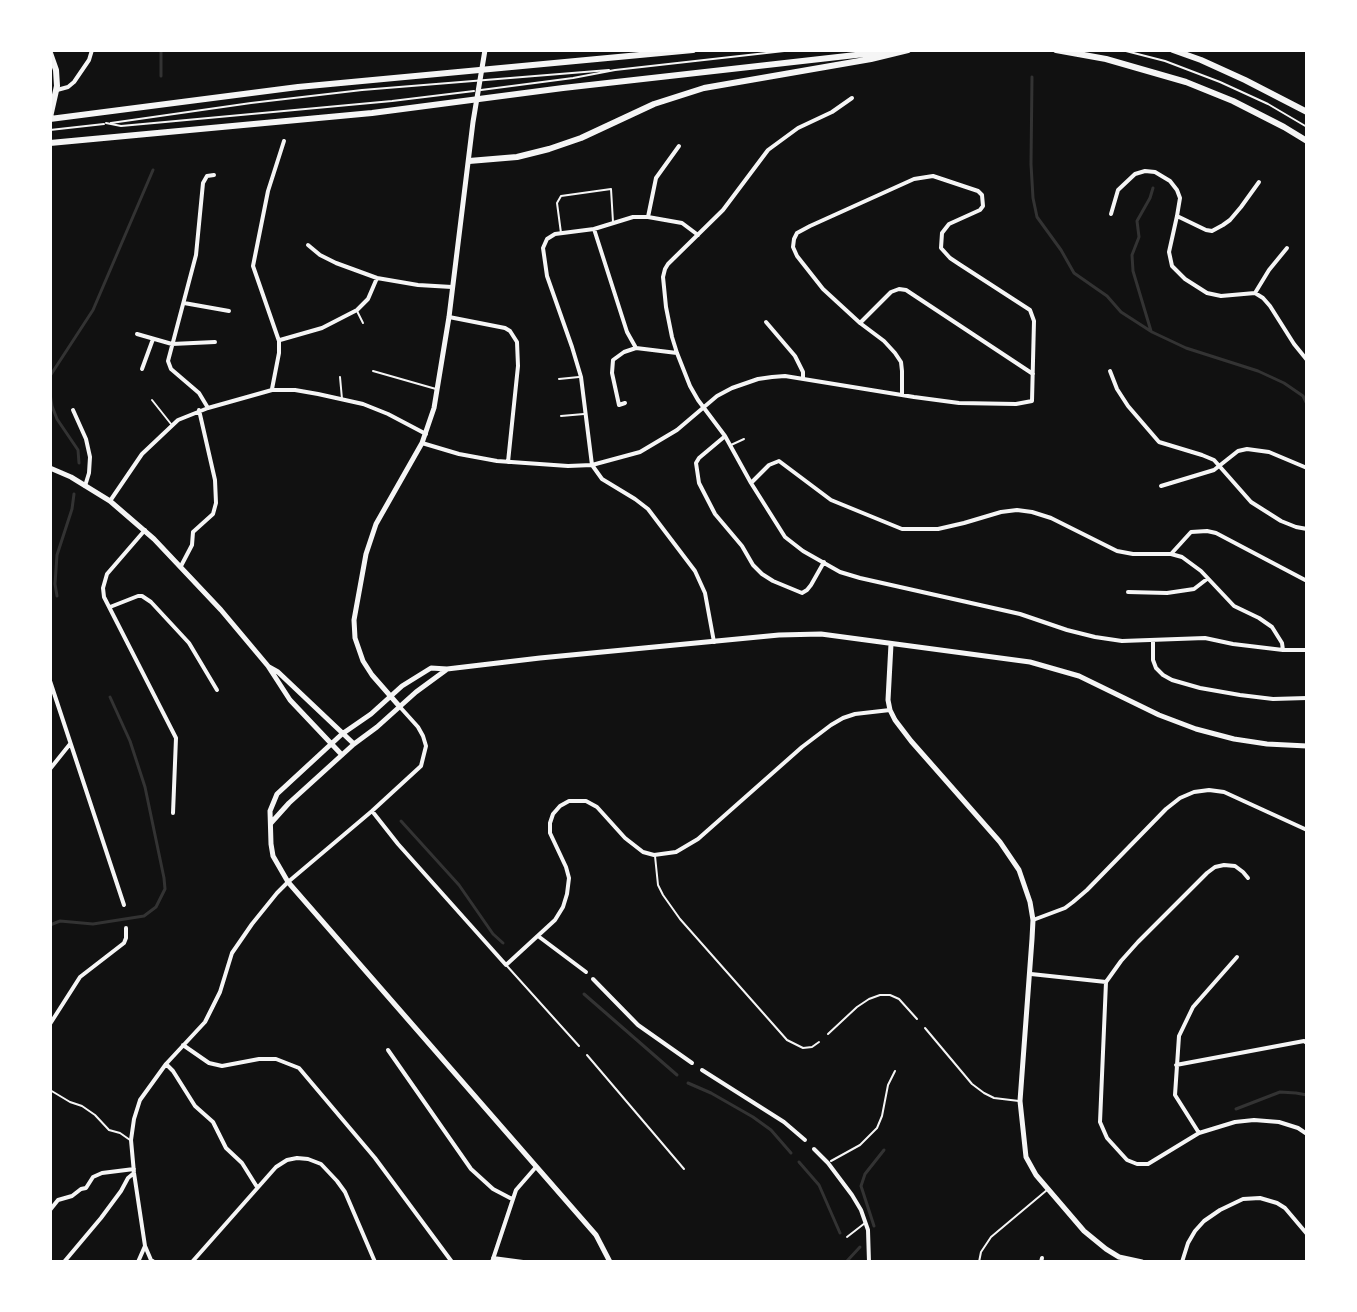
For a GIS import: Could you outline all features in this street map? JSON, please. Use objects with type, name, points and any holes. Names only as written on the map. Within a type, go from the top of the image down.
[{"type":"main road","points":[[50,53],[56,70],[57,90],[50,118],[64,118],[298,87],[693,50]]},
{"type":"main road","points":[[50,143],[372,113],[900,50]]},
{"type":"main road","points":[[469,161],[517,157],[549,149],[676,95],[908,50]]},
{"type":"main road","points":[[1056,50],[1106,59],[1186,82],[1244,106],[1307,141]]},
{"type":"main road","points":[[1173,50],[1245,80],[1307,112]]},
{"type":"street","points":[[57,90],[74,82],[92,50]]},
{"type":"street","points":[[154,1262],[145,1246],[131,1140],[140,1100],[166,1064],[205,1022],[232,953],[252,924],[288,882],[413,776],[425,756],[426,746],[418,727],[363,661],[355,638],[354,620],[366,554],[376,524],[422,443],[434,408],[485,50]]},
{"type":"street","points":[[852,98],[832,112],[798,128],[768,150],[723,210],[665,269],[663,277],[666,307],[677,353],[690,386],[725,436],[785,537],[840,572],[1020,614],[1095,637],[1122,641],[1205,638],[1283,650],[1307,650]]},
{"type":"street","points":[[272,390],[279,341],[253,266],[268,191],[284,141]]},
{"type":"street","points":[[648,217],[656,178],[679,146]]},
{"type":"street","points":[[1111,214],[1118,190],[1135,174],[1145,171],[1164,176],[1180,198],[1169,252],[1169,262],[1177,273],[1207,293],[1221,296],[1255,293],[1270,306],[1307,360]]},
{"type":"street","points":[[208,408],[199,393],[169,366],[168,361],[196,255],[201,192],[205,179],[214,175]]},
{"type":"street","points":[[422,443],[478,458],[508,462],[592,465],[640,452],[677,430],[717,396],[732,388],[758,379],[785,376],[959,403],[1032,401],[1034,321],[1030,310],[950,258],[941,248],[942,233],[949,224],[980,210],[983,206],[982,195],[933,176],[924,176],[797,233],[794,239],[797,256],[823,289],[895,353],[901,362],[902,394]]},
{"type":"street","points":[[1177,216],[1212,231],[1235,214],[1259,182]]},
{"type":"street","points":[[698,235],[682,223],[633,217],[594,229],[561,233],[549,237],[543,244],[547,276],[581,377],[592,465],[602,479],[648,509],[695,571],[705,593],[714,642]]},
{"type":"street","points":[[594,229],[627,332],[636,348]]},
{"type":"street","points":[[308,245],[336,263],[377,278],[452,287]]},
{"type":"street","points":[[1255,293],[1287,248]]},
{"type":"street","points":[[279,341],[322,328],[357,310],[365,303],[377,278]]},
{"type":"street","points":[[860,323],[891,292],[906,290],[1033,374]]},
{"type":"street","points":[[184,303],[229,311]]},
{"type":"street","points":[[449,317],[505,328],[517,342],[518,366],[508,462]]},
{"type":"street","points":[[766,322],[795,356],[803,379]]},
{"type":"street","points":[[137,334],[172,344],[215,342]]},
{"type":"street","points":[[142,369],[153,339]]},
{"type":"street","points":[[625,403],[619,405],[613,360],[636,348],[677,353]]},
{"type":"street","points":[[1110,371],[1128,406],[1159,442],[1202,455],[1220,465],[1251,502],[1281,521],[1307,529]]},
{"type":"street","points":[[110,501],[142,454],[183,417],[272,390],[295,390],[363,404],[426,434]]},
{"type":"street","points":[[73,410],[90,457],[85,486]]},
{"type":"street","points":[[181,566],[192,545],[193,532],[213,514],[216,503],[215,480],[199,410]]},
{"type":"street","points":[[725,436],[696,463],[699,483],[715,514],[742,546],[753,565],[773,581],[802,593],[811,585],[824,562]]},
{"type":"street","points":[[1161,486],[1205,473],[1238,451],[1254,449],[1307,468]]},
{"type":"street","points":[[751,483],[769,465],[779,461],[831,500],[902,529],[938,529],[1017,510],[1051,518],[1117,551],[1182,557],[1193,563],[1234,606],[1272,627],[1283,650]]},
{"type":"street","points":[[50,468],[110,501],[145,530],[181,566],[268,666],[290,700],[342,755]]},
{"type":"street","points":[[145,530],[107,574],[103,588],[104,597],[176,738],[173,813]]},
{"type":"street","points":[[1171,554],[1191,532],[1207,531],[1307,581]]},
{"type":"street","points":[[1128,592],[1167,593],[1194,589],[1207,579]]},
{"type":"street","points":[[110,607],[138,596],[151,602],[189,643],[217,690]]},
{"type":"street","points":[[610,1262],[596,1235],[288,882],[273,856],[270,811],[277,794],[331,743],[371,714],[402,686],[431,668],[447,669],[808,633],[1043,665],[1079,676],[1159,715],[1196,729],[1234,739],[1307,746]]},
{"type":"street","points":[[1153,641],[1156,668],[1172,680],[1240,695],[1273,699],[1307,698]]},
{"type":"street","points":[[891,644],[888,693],[895,720],[1010,855],[1028,894],[1033,920],[1031,974],[1020,1101],[1026,1157],[1048,1189],[1084,1231],[1118,1259],[1142,1262]]},
{"type":"street","points":[[268,666],[354,744]]},
{"type":"street","points":[[270,823],[354,744],[447,669]]},
{"type":"street","points":[[50,681],[124,905]]},
{"type":"street","points":[[372,811],[506,965],[555,920],[563,907],[569,878],[550,833],[553,814],[560,806],[569,801],[586,801],[606,816],[634,846],[654,855],[676,852],[698,839],[831,725],[855,714],[890,710]]},
{"type":"street","points":[[50,769],[70,744]]},
{"type":"street","points":[[1033,920],[1073,902],[1166,809],[1194,792],[1224,792],[1307,830]]},
{"type":"street","points":[[1248,878],[1235,866],[1215,867],[1138,942],[1106,982],[1100,1122],[1107,1138],[1127,1160],[1143,1165],[1199,1133],[1235,1122],[1279,1122],[1307,1134]]},
{"type":"street","points":[[50,1024],[80,977],[124,943],[126,928]]},
{"type":"street","points":[[538,936],[586,972]]},
{"type":"street","points":[[1199,1133],[1175,1095],[1179,1036],[1193,1007],[1237,957]]},
{"type":"street","points":[[1031,974],[1106,982]]},
{"type":"street","points":[[593,979],[638,1025],[692,1063]]},
{"type":"street","points":[[1176,1065],[1304,1041],[1307,1043]]},
{"type":"street","points":[[183,1045],[209,1063],[222,1066],[276,1059],[299,1068],[379,1163],[452,1262]]},
{"type":"street","points":[[388,1050],[471,1169],[493,1189],[512,1199]]},
{"type":"street","points":[[166,1064],[195,1106],[213,1122],[226,1148],[242,1163],[257,1187]]},
{"type":"street","points":[[702,1070],[784,1122],[805,1140]]},
{"type":"street","points":[[814,1149],[857,1202],[868,1230],[869,1262]]},
{"type":"street","points":[[192,1262],[276,1167],[287,1160],[308,1159],[321,1164],[345,1192],[375,1262]]},
{"type":"street","points":[[523,1262],[493,1260],[512,1199],[520,1184],[536,1167]]},
{"type":"street","points":[[50,1210],[58,1200],[86,1188],[93,1177],[102,1173],[134,1171]]},
{"type":"street","points":[[64,1262],[101,1218],[134,1171]]},
{"type":"street","points":[[1182,1262],[1188,1243],[1204,1221],[1243,1199],[1260,1198],[1277,1203],[1307,1234]]},
{"type":"street","points":[[138,1262],[145,1246]]},
{"type":"lane","points":[[106,123],[136,125],[392,101],[615,70],[793,50]]},
{"type":"lane","points":[[1122,50],[1165,61],[1220,82],[1268,104],[1307,127]]},
{"type":"lane","points":[[50,130],[348,91],[615,70]]},
{"type":"lane","points":[[561,233],[557,203],[561,196],[611,189],[613,223]]},
{"type":"lane","points":[[357,310],[363,323]]},
{"type":"lane","points":[[373,371],[436,389]]},
{"type":"lane","points":[[340,377],[343,400]]},
{"type":"lane","points":[[559,379],[581,377]]},
{"type":"lane","points":[[152,400],[172,425]]},
{"type":"lane","points":[[561,416],[586,413]]},
{"type":"lane","points":[[730,445],[744,439]]},
{"type":"lane","points":[[654,855],[658,885],[680,919],[787,1040],[803,1048],[819,1042]]},
{"type":"lane","points":[[506,965],[579,1046]]},
{"type":"lane","points":[[828,1034],[857,1007],[880,995],[899,999],[917,1019]]},
{"type":"lane","points":[[925,1028],[972,1084],[994,1098],[1020,1101]]},
{"type":"lane","points":[[587,1055],[684,1169]]},
{"type":"lane","points":[[828,1163],[868,1140],[877,1128],[888,1085],[895,1071]]},
{"type":"lane","points":[[50,1090],[82,1106],[109,1130],[131,1140]]},
{"type":"lane","points":[[979,1262],[981,1252],[991,1237],[1048,1189]]},
{"type":"lane","points":[[847,1237],[866,1222]]},
{"type":"waterway","points":[[161,50],[161,76]]},
{"type":"waterway","points":[[1032,77],[1031,164],[1037,217],[1074,273],[1107,296],[1121,312],[1152,332],[1186,348],[1258,371],[1284,383],[1303,396],[1307,404]]},
{"type":"waterway","points":[[50,376],[93,310],[153,170]]},
{"type":"waterway","points":[[1151,331],[1133,271],[1132,255],[1139,237],[1137,221],[1153,188]]},
{"type":"waterway","points":[[50,394],[57,419],[78,450],[79,463]]},
{"type":"waterway","points":[[57,596],[57,555],[74,494]]},
{"type":"waterway","points":[[50,925],[60,921],[93,924],[144,916],[156,907],[165,889],[145,787],[130,741],[110,697]]},
{"type":"waterway","points":[[401,821],[459,885],[493,934],[503,943]]},
{"type":"waterway","points":[[584,994],[677,1075]]},
{"type":"waterway","points":[[688,1083],[753,1117],[771,1130],[791,1153]]},
{"type":"waterway","points":[[1236,1109],[1280,1092],[1307,1095]]},
{"type":"waterway","points":[[874,1226],[861,1186],[865,1174],[884,1150]]},
{"type":"waterway","points":[[799,1162],[819,1185],[840,1233]]},
{"type":"waterway","points":[[847,1261],[860,1247]]}]
